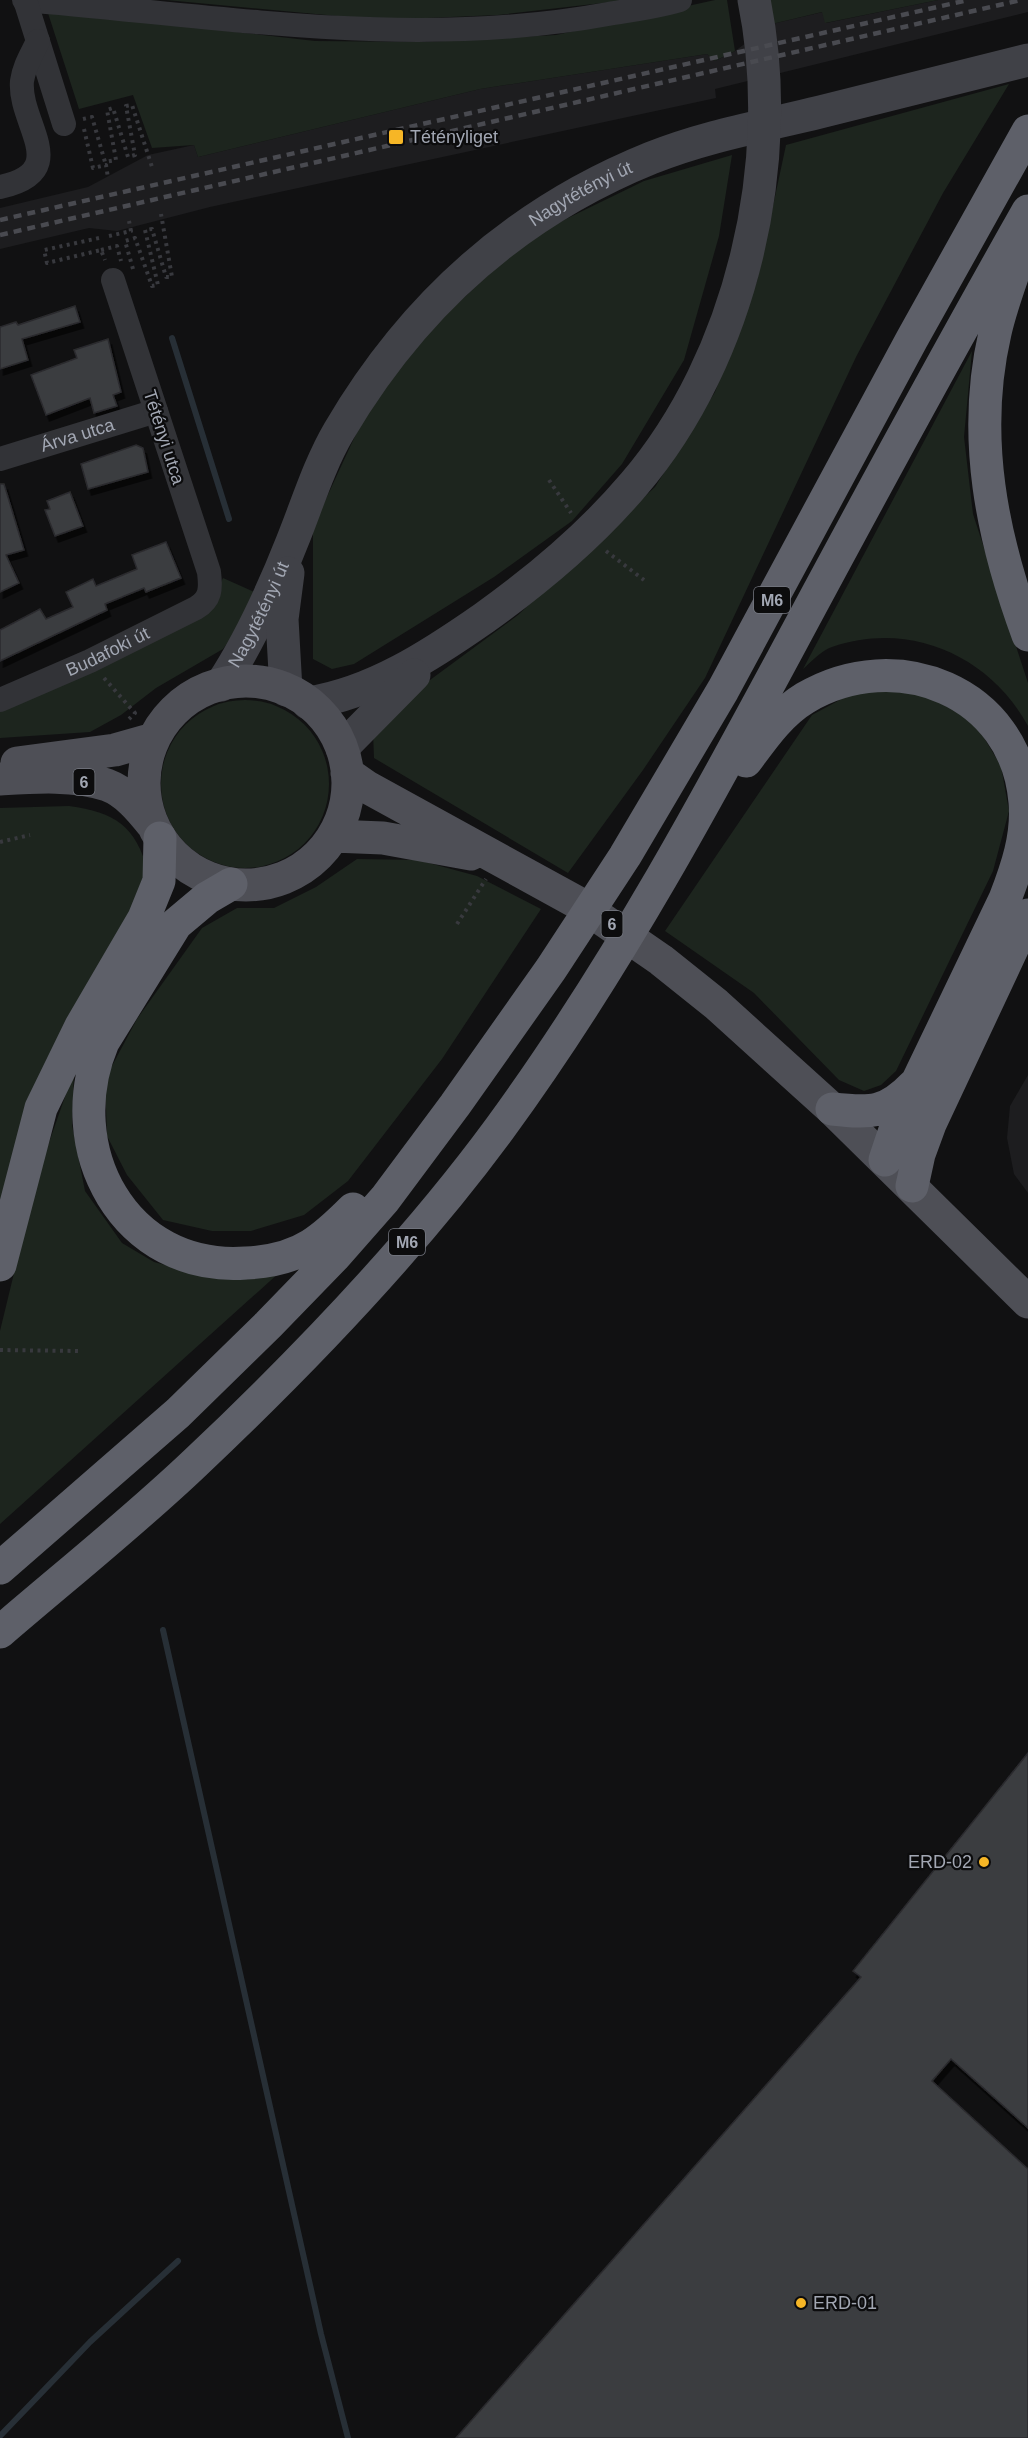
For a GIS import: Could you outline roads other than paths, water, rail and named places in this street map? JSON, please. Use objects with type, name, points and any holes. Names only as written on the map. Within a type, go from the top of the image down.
[{"type":"highway","name":"M6","points":[[0,1568],[178,1413],[268,1325],[334,1257],[385,1198],[455,1105],[551,969],[625,856],[723,690],[912,339],[1024,139]]},
{"type":"highway","name":"M6","points":[[0,1632],[193,1465],[352,1303],[430,1216],[498,1130],[551,1055],[661,880],[956,337],[1028,211]]},
{"type":"highway","points":[[1028,229],[995,332],[984,412],[985,456],[993,519],[1001,556],[1028,635]]},
{"type":"highway","points":[[679,848],[782,716],[804,699],[832,685],[859,678],[886,675],[917,678],[959,694],[991,719],[1010,745],[1018,766],[1025,800],[1024,837],[1005,899],[915,1084],[897,1124],[885,1160]]},
{"type":"highway","points":[[0,1265],[41,1108],[81,1026],[144,918],[159,881],[156,831]]},
{"type":"highway","points":[[231,884],[207,898],[176,924],[116,1020],[96,1058],[87,1102],[90,1142],[103,1178],[125,1213],[152,1238],[192,1258],[212,1263],[236,1264],[285,1257],[310,1246],[334,1229],[455,1105]]},
{"type":"highway","points":[[912,1186],[919,1154],[930,1124],[1028,915]]},
{"type":"highway","points":[[832,1108],[859,1112],[879,1110],[897,1102],[915,1084]]},
{"type":"highway","points":[[885,1160],[911,1144],[930,1124]]},
{"type":"main road","points":[[297,697],[331,699],[376,682],[442,647],[531,585],[587,536],[635,483],[665,442],[692,396],[718,341],[739,282],[762,176],[766,117],[764,70],[754,0]]},
{"type":"main road","name":"Nagytétényi út","points":[[221,685],[236,662],[291,545],[311,491],[338,433],[373,377],[410,328],[451,284],[496,245],[550,208],[603,179],[652,157],[726,133],[1028,60]]},
{"type":"main road","name":"Nagytétényi út","points":[[291,545],[282,620],[297,697]]},
{"type":"main road","points":[[345,760],[368,719],[442,647]]},
{"type":"main road","name":"6","points":[[156,831],[147,807],[144,781],[148,755],[154,739],[175,710],[204,691],[221,685],[254,682],[297,697],[328,723],[345,760],[367,787],[580,904],[661,960],[832,1108],[1028,1302]]},
{"type":"main road","name":"6","points":[[0,766],[115,750],[154,739]]},
{"type":"main road","name":"6","points":[[0,779],[65,779],[106,785],[139,807],[173,855],[190,869],[210,879],[231,884],[251,885],[290,876],[321,852],[333,836],[343,816],[348,794],[345,760]]},
{"type":"main road","name":"6","points":[[333,836],[383,838],[499,860]]},
{"type":"street","points":[[73,121],[38,41],[25,0],[285,25],[381,31],[473,31],[560,23],[680,0]]},
{"type":"street","points":[[0,187],[21,182],[30,177],[38,163],[38,143],[11,86],[38,41]]},
{"type":"street","name":"Tétényi utca","points":[[119,276],[156,411],[209,572],[210,595]]},
{"type":"street","name":"Árva utca","points":[[0,459],[156,411]]},
{"type":"street","name":"Budafoki út","points":[[0,700],[90,661],[196,608],[205,603],[210,595]]},
{"type":"waterway","points":[[172,338],[229,519]]},
{"type":"waterway","points":[[163,1630],[321,2334],[348,2438]]},
{"type":"waterway","points":[[0,2436],[90,2342],[178,2261]]},
{"type":"railway","points":[[0,220],[968,0]]},
{"type":"railway","points":[[0,235],[1021,0]]},
{"type":"place","name":"Tétényliget","points":[[396,137]]},
{"type":"place","name":"ERD-02","points":[[984,1862]]},
{"type":"place","name":"ERD-01","points":[[801,2303]]}]
